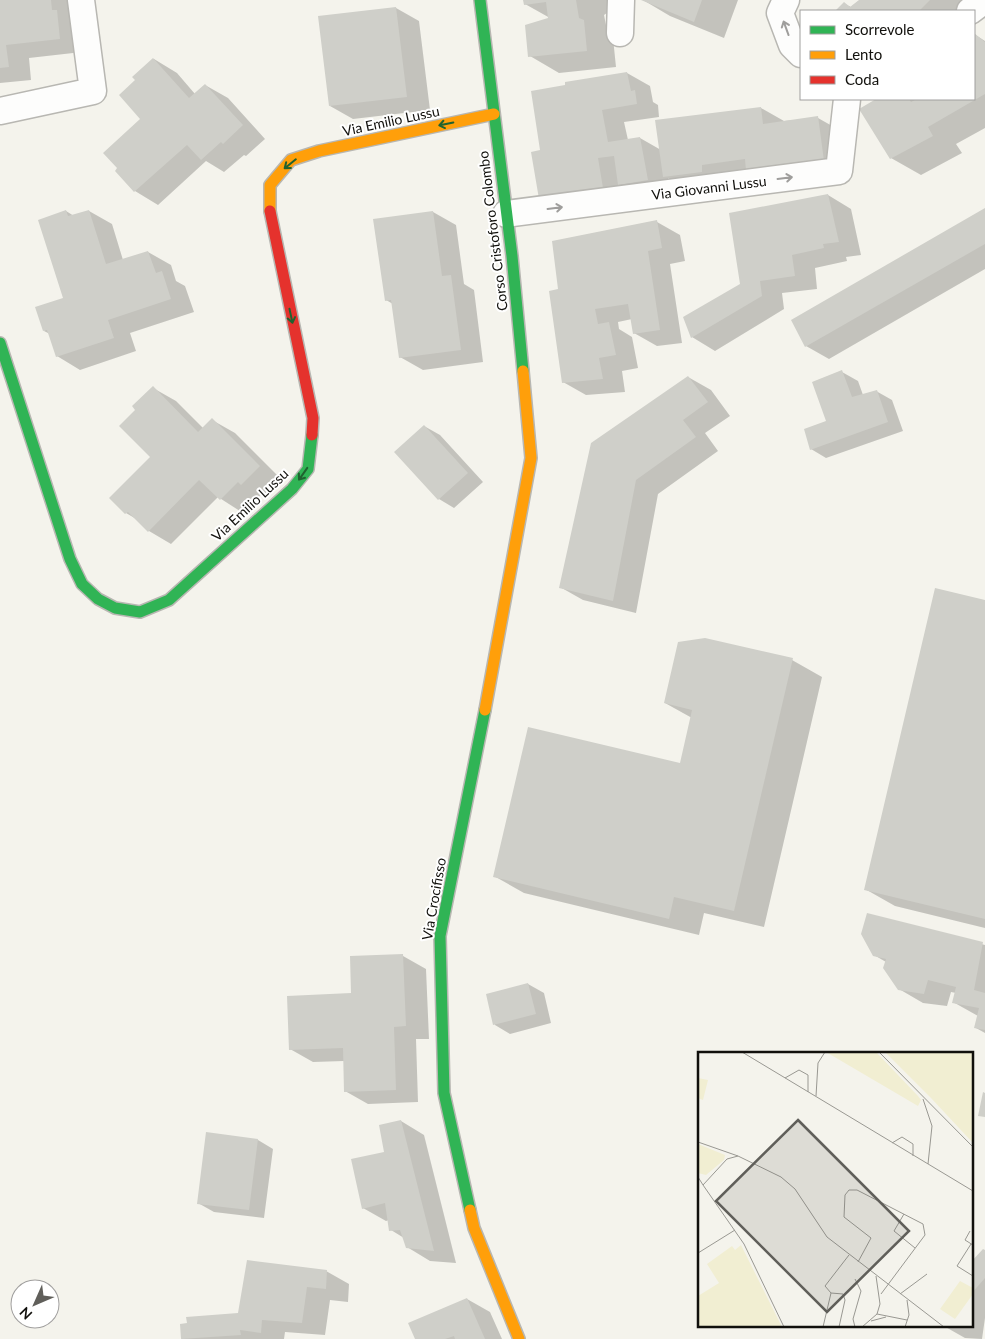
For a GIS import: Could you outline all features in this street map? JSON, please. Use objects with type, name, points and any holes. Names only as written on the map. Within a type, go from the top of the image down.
[{"type":"street","points":[[0,111],[93,91],[81,0]]},
{"type":"street","name":"Corso Cristoforo Colombo","points":[[480,0],[506,214],[531,458]]},
{"type":"street","points":[[620,34],[621,0]]},
{"type":"street","points":[[786,0],[780,13],[792,45],[800,53]]},
{"type":"street","points":[[971,10],[985,0]]},
{"type":"street","name":"Via Giovanni Lussu","points":[[506,214],[839,170],[847,100]]},
{"type":"street","name":"Via Emilio Lussu","points":[[0,343],[70,560],[82,584],[98,600],[115,608],[140,612],[169,600],[292,490],[308,469],[312,446],[313,418],[270,215],[270,185],[291,160],[319,151],[494,114]]},
{"type":"street","name":"Via Crocifisso","points":[[519,1339],[474,1228],[444,1093],[440,936],[480,740],[531,458]]},
{"type":"building","points":[[0,0],[51,0],[52,10],[57,10],[60,39],[6,45],[9,67],[0,68]]},
{"type":"building","points":[[523,0],[576,0],[579,18],[584,20],[587,51],[528,57],[525,25],[548,18],[546,2],[524,5]]},
{"type":"building","points":[[641,0],[702,0],[694,22]]},
{"type":"building","points":[[859,0],[930,0],[920,10],[836,10],[844,2],[850,7]]},
{"type":"building","points":[[396,7],[407,97],[329,106],[318,16]]},
{"type":"building","points":[[975,34],[985,42],[985,94],[975,100]]},
{"type":"building","points":[[153,58],[189,98],[205,84],[243,125],[223,144],[221,142],[201,160],[187,145],[134,192],[115,171],[117,168],[103,153],[140,119],[119,95],[135,80],[132,77]]},
{"type":"building","points":[[627,72],[631,91],[635,90],[637,104],[602,110],[608,142],[640,137],[648,180],[618,185],[614,156],[598,158],[603,188],[539,199],[531,152],[540,150],[531,91],[565,85],[565,82]]},
{"type":"building","points":[[874,100],[910,100],[911,102],[915,100],[975,100],[928,127],[933,136],[890,159],[859,109]]},
{"type":"building","points":[[761,107],[763,124],[818,116],[824,161],[746,171],[745,159],[702,165],[702,172],[663,177],[655,120]]},
{"type":"building","points":[[828,194],[839,242],[823,244],[824,248],[792,255],[795,276],[760,281],[762,296],[691,338],[683,317],[740,284],[729,213]]},
{"type":"building","points":[[985,208],[985,244],[805,347],[791,320]]},
{"type":"building","points":[[66,210],[68,216],[89,210],[106,264],[148,251],[156,273],[162,271],[171,299],[108,320],[114,338],[56,357],[47,330],[43,331],[35,307],[63,298],[38,220]]},
{"type":"building","points":[[433,211],[442,276],[451,275],[461,350],[399,358],[391,300],[385,301],[373,219]]},
{"type":"building","points":[[657,220],[662,248],[648,251],[660,330],[633,334],[628,304],[595,309],[598,324],[609,322],[616,355],[599,358],[603,379],[562,383],[549,291],[558,289],[552,241]]},
{"type":"building","points":[[842,370],[852,397],[877,390],[888,422],[810,450],[804,429],[826,421],[812,382]]},
{"type":"building","points":[[688,376],[708,402],[683,420],[696,437],[636,480],[613,601],[559,588],[591,443]]},
{"type":"building","points":[[153,386],[198,432],[212,418],[260,466],[241,485],[238,482],[220,500],[199,480],[148,532],[128,512],[125,514],[109,498],[150,457],[119,426],[135,410],[132,406]]},
{"type":"building","points":[[424,425],[468,473],[438,500],[394,452]]},
{"type":"building","points":[[935,588],[985,600],[985,919],[864,890]]},
{"type":"building","points":[[705,638],[793,658],[734,911],[674,897],[669,919],[493,877],[528,727],[680,763],[692,710],[664,703],[678,642]]},
{"type":"building","points":[[867,913],[983,942],[974,990],[985,993],[985,1030],[974,1028],[979,1008],[952,1003],[956,987],[928,980],[924,994],[898,990],[883,968],[886,959],[873,956],[861,934]]},
{"type":"building","points":[[403,954],[406,1026],[394,1027],[396,1090],[344,1092],[343,1048],[289,1050],[287,996],[351,993],[350,956]]},
{"type":"building","points":[[528,983],[536,1014],[493,1025],[486,994]]},
{"type":"building","points":[[983,1092],[985,1093],[985,1117],[978,1116]]},
{"type":"building","points":[[401,1120],[434,1251],[406,1248],[400,1230],[389,1231],[385,1203],[362,1209],[351,1159],[384,1152],[379,1125]]},
{"type":"building","points":[[206,1132],[258,1139],[249,1210],[197,1204]]},
{"type":"building","points":[[983,1249],[985,1250],[985,1278],[972,1293],[972,1261]]},
{"type":"building","points":[[247,1260],[327,1270],[326,1289],[307,1287],[302,1323],[262,1320],[261,1333],[240,1330],[241,1335],[181,1339],[180,1324],[187,1323],[186,1317],[238,1313]]},
{"type":"building","points":[[467,1298],[485,1339],[455,1339],[454,1336],[445,1339],[415,1339],[408,1323]]},
{"type":"traffic: fast","points":[[480,0],[512,256],[523,371]]},
{"type":"traffic: fast","points":[[0,343],[70,559],[82,584],[98,599],[115,608],[140,612],[169,600],[292,489],[308,469],[312,435]]},
{"type":"traffic: fast","points":[[470,1210],[444,1093],[440,936],[485,710]]},
{"type":"traffic: slow","points":[[270,211],[270,185],[291,160],[319,151],[494,114]]},
{"type":"traffic: slow","points":[[485,710],[531,458],[523,371]]},
{"type":"traffic: slow","points":[[470,1210],[474,1228],[519,1339]]},
{"type":"traffic: jam","points":[[270,211],[313,418],[312,435]]}]
